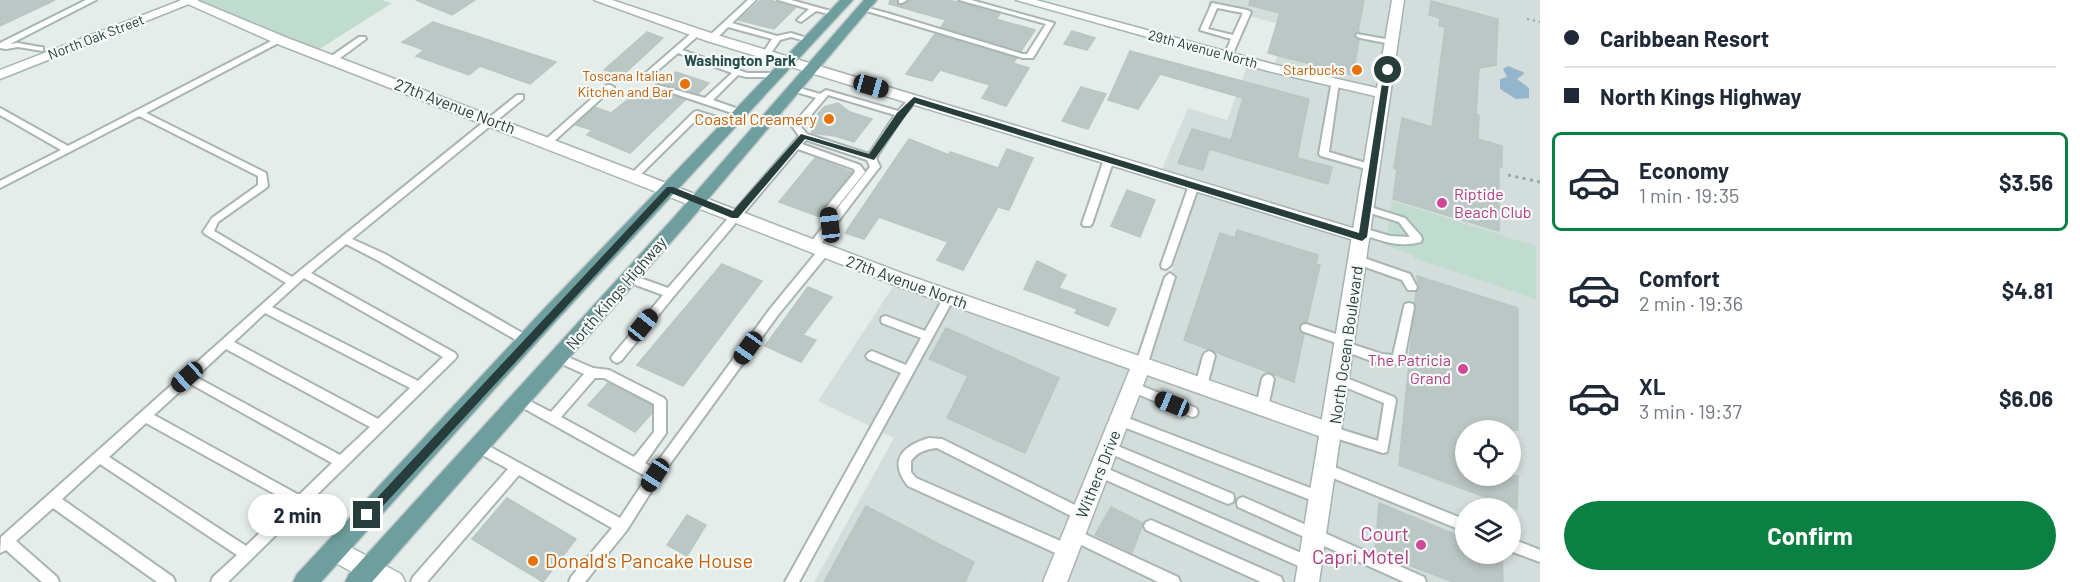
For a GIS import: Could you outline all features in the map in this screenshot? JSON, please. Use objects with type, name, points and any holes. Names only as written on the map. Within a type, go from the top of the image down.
[{"type":"main road","name":"North Kings Highway","points":[[305,582],[842,4]]},
{"type":"main road","name":"North Kings Highway","points":[[364,575],[630,278],[697,199],[814,69],[868,4]]},
{"type":"street","name":"North Oak Street","points":[[0,64],[170,0]]},
{"type":"street","points":[[600,0],[712,38],[914,100],[1363,234]]},
{"type":"street","name":"North Ocean Boulevard","points":[[1309,573],[1333,432],[1343,343],[1363,234],[1398,0]]},
{"type":"street","name":"North Oak Street","points":[[0,75],[189,1]]},
{"type":"street","name":"27th Avenue North","points":[[189,1],[280,40],[949,298],[1333,432]]},
{"type":"street","name":"29th Avenue North","points":[[1028,2],[1228,56],[1384,94]]},
{"type":"street","name":"Withers Drive","points":[[1055,582],[1141,366]]},
{"type":"street","points":[[335,550],[364,575],[393,582]]},
{"type":"lane","points":[[1,48],[92,0]]},
{"type":"lane","points":[[712,38],[752,0]]},
{"type":"lane","points":[[782,0],[814,8],[842,4]]},
{"type":"lane","points":[[868,4],[1023,57],[1030,56],[1050,23],[963,0]]},
{"type":"lane","points":[[1026,17],[1028,2]]},
{"type":"lane","points":[[1228,56],[1236,38],[1247,12],[1215,5],[1204,30],[1236,38]]},
{"type":"lane","points":[[801,20],[814,8]]},
{"type":"lane","points":[[727,24],[777,38],[791,35],[809,40]]},
{"type":"lane","points":[[645,77],[697,33]]},
{"type":"lane","points":[[1360,36],[1391,42]]},
{"type":"lane","points":[[765,54],[777,38]]},
{"type":"lane","points":[[333,59],[362,39]]},
{"type":"lane","points":[[0,185],[280,40]]},
{"type":"lane","points":[[1,48],[18,45],[40,49]]},
{"type":"lane","points":[[676,50],[746,75],[776,75]]},
{"type":"lane","points":[[707,101],[738,71]]},
{"type":"lane","points":[[1335,82],[1324,154],[1373,168]]},
{"type":"lane","points":[[548,142],[610,87]]},
{"type":"lane","points":[[658,87],[707,101],[736,118]]},
{"type":"lane","points":[[796,89],[822,97]]},
{"type":"lane","points":[[576,582],[622,526],[655,475],[774,312],[818,248],[830,225],[875,167],[871,158],[804,136],[796,126],[826,92],[900,114]]},
{"type":"lane","points":[[52,582],[3,544],[292,282],[489,119],[520,97]]},
{"type":"lane","points":[[871,158],[900,114],[914,100]]},
{"type":"lane","points":[[0,111],[67,149]]},
{"type":"lane","points":[[139,113],[263,175],[263,186],[215,220],[208,232],[292,282]]},
{"type":"lane","points":[[635,175],[697,114],[736,118]]},
{"type":"lane","points":[[772,116],[798,125]]},
{"type":"lane","points":[[616,358],[804,136]]},
{"type":"lane","points":[[795,145],[857,167],[860,172],[828,211],[830,225]]},
{"type":"lane","points":[[1087,224],[1109,159]]},
{"type":"lane","points":[[1166,265],[1194,185]]},
{"type":"lane","points":[[1363,234],[1406,243],[1417,239],[1402,220],[1366,209]]},
{"type":"lane","points":[[344,239],[527,341]]},
{"type":"lane","points":[[1358,260],[1406,278],[1412,287]]},
{"type":"lane","points":[[218,582],[451,356],[303,273]]},
{"type":"lane","points":[[1141,366],[1170,277]]},
{"type":"lane","points":[[630,278],[670,293]]},
{"type":"lane","points":[[792,582],[949,298]]},
{"type":"lane","points":[[1306,328],[1382,359],[1398,360],[1408,307]]},
{"type":"lane","points":[[264,308],[419,387]]},
{"type":"lane","points":[[886,320],[927,336]]},
{"type":"lane","points":[[225,343],[379,426]]},
{"type":"lane","points":[[872,356],[908,371]]},
{"type":"lane","points":[[1201,386],[1209,356]]},
{"type":"lane","points":[[559,358],[591,374],[605,372],[660,401],[660,433],[636,465]]},
{"type":"lane","points":[[552,419],[591,374]]},
{"type":"lane","points":[[187,377],[341,462]]},
{"type":"lane","points":[[1262,407],[1268,379]]},
{"type":"lane","points":[[1333,432],[1383,448],[1390,400],[1339,380]]},
{"type":"lane","points":[[1132,387],[1192,412]]},
{"type":"lane","points":[[520,401],[655,475]]},
{"type":"lane","points":[[144,417],[301,502]]},
{"type":"lane","points":[[1119,420],[1322,499]]},
{"type":"lane","points":[[1074,533],[912,482],[904,475],[904,466],[913,448],[925,443],[938,443],[1074,533],[1173,582]]},
{"type":"lane","points":[[479,447],[622,526]]},
{"type":"lane","points":[[1108,447],[1228,498]]},
{"type":"lane","points":[[99,457],[247,554]]},
{"type":"lane","points":[[418,582],[517,468]]},
{"type":"lane","points":[[1327,470],[1455,522]]},
{"type":"lane","points":[[1099,471],[1309,573]]},
{"type":"lane","points":[[52,500],[168,582]]},
{"type":"lane","points":[[1243,503],[1419,582]]},
{"type":"lane","points":[[1152,526],[1276,582]]},
{"type":"lane","points":[[1521,548],[1540,556]]},
{"type":"path","points":[[1527,19],[1540,21]]},
{"type":"path","points":[[1508,175],[1540,182]]},
{"type":"shaded area","points":[[1210,0],[1540,0],[1540,582],[814,582],[894,438],[818,401],[898,279],[1141,366],[1199,187],[1160,174],[1188,108],[1227,120],[1249,61],[1273,68],[1287,26],[1207,5]]},
{"type":"green space","points":[[193,0],[382,0],[392,3],[315,52]]},
{"type":"green space","points":[[1392,201],[1536,246],[1536,299],[1414,258],[1414,255],[1385,245]]},
{"type":"water","points":[[1508,66],[1523,72],[1524,74],[1517,79],[1529,88],[1529,98],[1516,99],[1500,89],[1500,79],[1507,77],[1503,69]]},
{"type":"building","points":[[0,0],[55,0],[0,26]]},
{"type":"building","points":[[416,0],[475,0],[452,15]]},
{"type":"building","points":[[761,0],[770,0],[795,8],[774,29],[739,20]]},
{"type":"building","points":[[890,0],[897,0],[899,5],[909,0],[949,0],[1000,14],[996,19],[1035,30],[1021,51],[941,27],[946,20],[889,4]]},
{"type":"building","points":[[1250,0],[1364,0],[1358,31],[1360,32],[1354,35],[1359,40],[1353,75],[1268,53],[1280,13],[1249,5]]},
{"type":"building","points":[[1431,1],[1498,19],[1496,65],[1479,68],[1476,114],[1479,115],[1478,139],[1502,146],[1502,167],[1499,166],[1499,231],[1393,199],[1397,169],[1394,168],[1402,118],[1432,127],[1445,27],[1439,26],[1440,18],[1429,15]]},
{"type":"building","points":[[433,22],[556,62],[530,84],[480,66],[469,75],[416,56],[424,50],[402,42]]},
{"type":"building","points":[[1072,31],[1095,38],[1087,50],[1064,44]]},
{"type":"building","points":[[647,32],[663,38],[623,75],[604,70]]},
{"type":"building","points":[[935,34],[1017,58],[1013,63],[1029,68],[1006,106],[982,98],[990,85],[940,70],[932,81],[906,74]]},
{"type":"building","points":[[1130,51],[1309,99],[1297,158],[1332,167],[1328,184],[1209,149],[1203,170],[1178,163],[1192,129],[1231,140],[1243,98],[1160,74],[1138,109],[1108,100]]},
{"type":"building","points":[[676,72],[709,83],[698,94],[664,84]]},
{"type":"building","points":[[1081,87],[1106,94],[1088,129],[1062,121]]},
{"type":"building","points":[[658,91],[685,100],[630,153],[587,135],[592,130],[576,125],[595,107],[611,113],[635,94],[649,99]]},
{"type":"building","points":[[838,103],[850,112],[872,119],[854,142],[835,136],[812,133],[810,123],[824,107]]},
{"type":"building","points":[[909,139],[949,155],[950,152],[998,168],[1007,149],[1033,158],[1009,210],[998,207],[963,270],[937,260],[948,242],[879,217],[864,239],[845,233]]},
{"type":"building","points":[[815,158],[852,172],[821,210],[820,217],[779,202]]},
{"type":"building","points":[[1127,190],[1155,200],[1140,237],[1111,226]]},
{"type":"building","points":[[1237,230],[1318,255],[1316,264],[1320,265],[1307,322],[1301,323],[1299,327],[1304,334],[1294,382],[1184,340],[1220,233],[1235,238]]},
{"type":"building","points":[[1037,261],[1066,275],[1059,288],[1116,309],[1108,326],[1075,313],[1077,309],[1024,289]]},
{"type":"building","points":[[722,264],[762,281],[683,386],[637,365]]},
{"type":"building","name":"The Patricia Grand","points":[[1417,276],[1518,308],[1518,420],[1455,420],[1455,486],[1399,465],[1416,292],[1419,288]]},
{"type":"building","points":[[808,287],[832,297],[803,335],[816,340],[801,362],[765,346]]},
{"type":"building","points":[[946,328],[1059,378],[1025,453],[947,418],[968,376],[929,359]]},
{"type":"building","points":[[608,383],[652,405],[652,413],[635,432],[588,405]]},
{"type":"building","name":"The Patricia Grand","points":[[1455,486],[1518,486],[1517,498],[1488,498]]},
{"type":"building","name":"Donald's Pancake House","points":[[507,498],[576,539],[543,582],[472,539]]},
{"type":"building","name":"Court Capri Motel","points":[[1379,503],[1455,534],[1455,564],[1502,564],[1503,582],[1453,582],[1375,552]]},
{"type":"building","points":[[866,506],[974,562],[965,582],[824,582]]},
{"type":"building","points":[[1111,507],[1143,523],[1132,553],[1095,535]]},
{"type":"building","points":[[687,515],[706,525],[687,556],[667,545]]},
{"type":"place","name":"Starbucks","points":[[1357,70]]},
{"type":"place","name":"Toscana Italian Kitchen and Bar","points":[[685,84]]},
{"type":"place","name":"Coastal Creamery","points":[[829,119]]},
{"type":"place","name":"Riptide Beach Club","points":[[1442,203]]},
{"type":"place","name":"The Patricia Grand","points":[[1463,369]]},
{"type":"place","name":"Court Capri Motel","points":[[1421,545]]},
{"type":"place","name":"Donald's Pancake House","points":[[533,561]]},
{"type":"district","name":"Washington Park","points":[[740,61]]},
{"type":"route","points":[[367,515],[549,316],[670,189],[735,215],[804,136],[871,158],[900,114],[914,100],[1362,237],[1388,70]]}]
